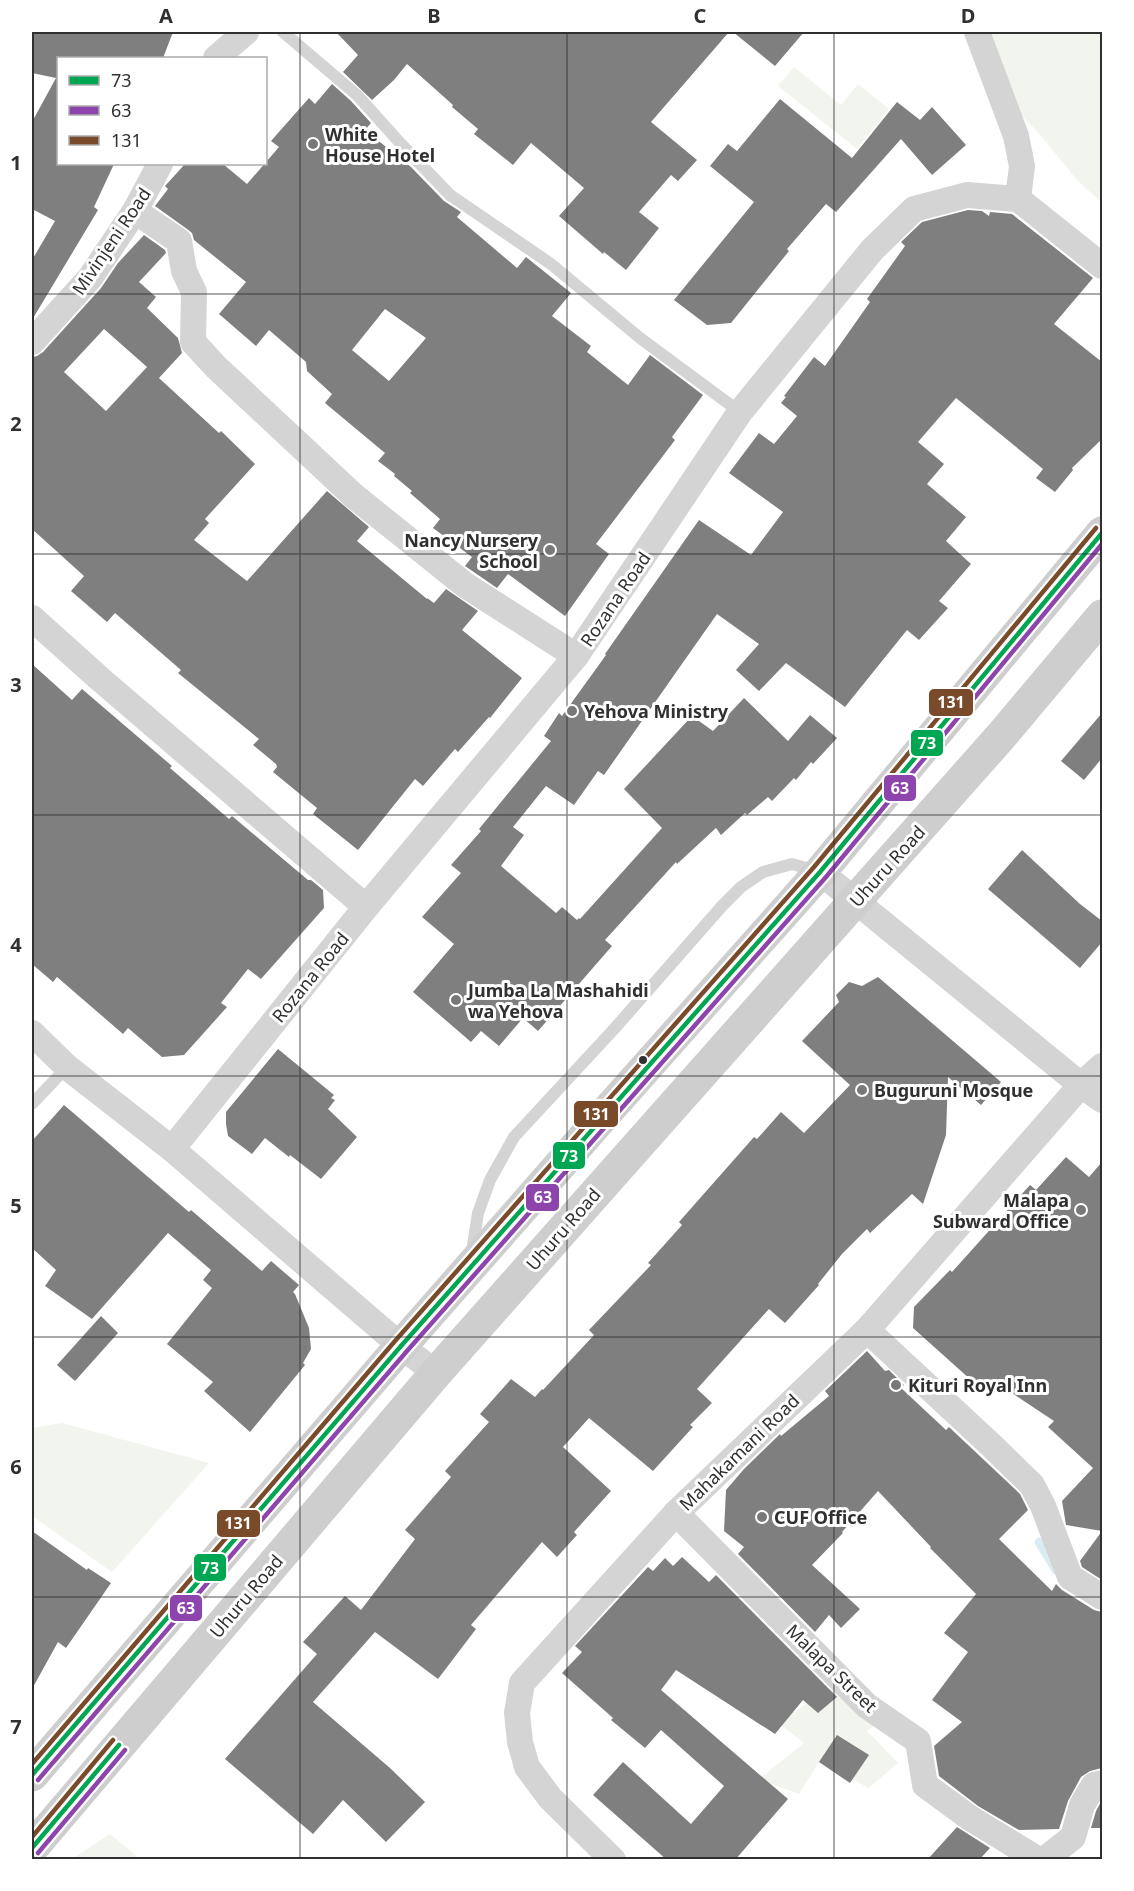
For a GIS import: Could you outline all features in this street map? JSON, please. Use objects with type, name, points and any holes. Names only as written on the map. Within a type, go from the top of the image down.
[{"type":"main road","points":[[32,1775],[401,1346],[820,872],[1102,533]]},
{"type":"main road","name":"Uhuru Road","points":[[32,1848],[436,1373],[1002,735],[1102,616]]},
{"type":"street","points":[[217,57],[246,32]]},
{"type":"street","points":[[977,32],[1016,136],[1022,166],[1018,199],[1102,266]]},
{"type":"street","name":"Mivinjeni Road","points":[[32,342],[90,278],[135,211],[159,165]]},
{"type":"street","name":"Rozana Road","points":[[172,1149],[366,907],[576,656],[740,412],[872,250],[914,210],[967,195],[1018,199]]},
{"type":"street","points":[[135,211],[178,242],[184,271],[194,292],[193,342],[216,368],[354,496],[446,570],[465,585],[576,656]]},
{"type":"street","points":[[32,618],[366,907]]},
{"type":"street","points":[[820,872],[1102,1100]]},
{"type":"street","points":[[32,1034],[67,1067],[172,1149],[401,1346],[436,1373]]},
{"type":"street","name":"Mahakamani Road","points":[[613,1860],[550,1798],[527,1767],[520,1742],[517,1713],[522,1683],[676,1513],[867,1330],[1081,1084],[1102,1066]]},
{"type":"street","points":[[867,1330],[1032,1485],[1043,1506],[1070,1577],[1102,1597]]},
{"type":"street","name":"Malapa Street","points":[[676,1513],[867,1706],[918,1741],[925,1785],[970,1818],[1039,1860]]},
{"type":"street","points":[[1044,1860],[1073,1837],[1082,1805],[1094,1785],[1102,1783]]},
{"type":"lane","points":[[283,32],[357,95],[450,195],[551,264],[640,338],[740,412]]},
{"type":"lane","points":[[470,1268],[478,1213],[490,1180],[514,1137],[741,887],[763,872],[792,864],[820,872]]},
{"type":"lane","points":[[32,1104],[67,1067]]},
{"type":"shaded area","points":[[982,32],[1102,32],[1102,203],[1077,180],[1037,131],[997,92]]},
{"type":"shaded area","points":[[794,67],[841,105],[858,84],[889,109],[857,149],[778,86]]},
{"type":"shaded area","points":[[62,1423],[209,1463],[112,1572],[32,1516],[32,1428]]},
{"type":"shaded area","points":[[830,1688],[880,1720],[867,1731],[898,1763],[869,1788],[819,1762],[799,1794],[759,1779],[804,1743],[778,1723]]},
{"type":"shaded area","points":[[110,1834],[140,1859],[72,1859]]},
{"type":"building","points":[[32,32],[173,32],[163,57],[57,57],[57,165],[114,165],[94,207],[98,210],[32,320],[32,260],[55,221],[32,209],[32,122],[56,78],[32,73]]},
{"type":"building","points":[[336,32],[729,32],[651,122],[697,160],[678,181],[671,175],[639,212],[659,228],[626,270],[604,252],[603,254],[559,216],[584,188],[531,143],[513,165],[474,134],[478,129],[407,64],[394,80],[372,100],[343,72],[358,55]]},
{"type":"building","points":[[733,32],[804,32],[775,66]]},
{"type":"building","points":[[332,84],[371,123],[365,130],[411,167],[444,201],[461,212],[457,217],[517,268],[526,257],[571,293],[552,316],[591,346],[587,352],[628,385],[650,355],[703,395],[672,437],[675,440],[596,544],[609,554],[565,616],[508,574],[497,588],[465,566],[472,557],[433,528],[440,519],[410,493],[412,491],[394,476],[395,474],[378,461],[385,453],[325,403],[332,394],[307,371],[306,362],[269,330],[256,346],[219,314],[246,282],[194,240],[192,233],[155,206],[168,189],[165,186],[184,165],[224,165],[247,184],[263,165],[267,165],[267,161],[279,147],[271,141],[309,98],[315,104]],"holes":[[[385,309],[426,338],[389,381],[352,350]]]},
{"type":"building","points":[[780,99],[852,158],[897,102],[920,120],[932,107],[966,145],[932,175],[901,139],[836,212],[826,204],[787,249],[789,251],[731,323],[707,325],[674,300],[754,202],[710,166],[728,144],[737,151]]},
{"type":"building","points":[[968,210],[982,211],[989,216],[990,212],[1012,214],[1093,278],[1054,324],[1102,362],[1102,439],[1072,468],[1073,470],[1055,492],[1036,478],[1043,469],[956,398],[918,442],[944,464],[927,484],[966,517],[946,541],[971,564],[939,601],[948,608],[919,640],[907,630],[845,707],[786,663],[759,691],[736,670],[759,644],[717,614],[604,775],[598,771],[574,805],[546,786],[513,827],[524,835],[501,866],[556,913],[562,907],[577,920],[580,919],[662,828],[624,789],[692,716],[713,731],[744,698],[788,741],[810,715],[837,738],[813,764],[811,762],[796,780],[794,778],[772,801],[768,797],[747,815],[745,813],[721,835],[716,828],[677,864],[676,862],[605,940],[612,946],[538,1031],[523,1018],[499,1046],[481,1031],[471,1042],[413,992],[454,944],[422,917],[461,873],[451,865],[481,831],[479,829],[551,741],[544,736],[559,713],[562,716],[699,520],[751,555],[783,512],[729,473],[759,433],[774,444],[797,416],[781,403],[786,397],[784,396],[814,357],[825,366],[870,302],[867,299],[905,246],[901,242],[922,222]]},
{"type":"building","points":[[144,235],[165,250],[166,253],[139,282],[156,297],[147,308],[178,338],[182,353],[159,378],[148,368],[219,433],[221,431],[255,464],[205,519],[209,523],[194,540],[247,581],[327,491],[369,527],[357,541],[427,599],[434,603],[446,589],[478,611],[462,630],[522,678],[490,718],[458,752],[455,749],[423,786],[415,779],[358,850],[313,814],[317,808],[273,772],[277,767],[276,764],[253,745],[259,739],[178,673],[181,670],[115,613],[107,622],[71,591],[84,576],[32,529],[32,357],[43,352],[101,288],[118,263]],"holes":[[[104,329],[147,367],[106,411],[64,372]]]},
{"type":"building","points":[[32,664],[72,700],[82,689],[172,766],[170,768],[229,819],[232,816],[323,890],[324,908],[261,979],[248,969],[221,1003],[227,1007],[184,1055],[162,1057],[128,1028],[123,1034],[57,977],[53,982],[32,964]]},
{"type":"building","points":[[1102,713],[1102,758],[1084,780],[1061,761]]},
{"type":"building","points":[[1022,850],[1080,904],[1102,921],[1102,942],[1080,968],[988,889]]},
{"type":"building","points":[[878,977],[1001,1082],[981,1105],[948,1077],[946,1135],[923,1204],[912,1194],[870,1233],[867,1229],[842,1254],[819,1285],[785,1323],[769,1309],[697,1389],[712,1403],[690,1425],[693,1427],[653,1471],[589,1418],[563,1447],[611,1491],[574,1532],[577,1535],[557,1557],[542,1542],[471,1625],[476,1629],[438,1679],[375,1632],[313,1702],[390,1768],[425,1802],[386,1842],[343,1800],[313,1834],[225,1759],[317,1654],[303,1642],[345,1596],[361,1610],[415,1539],[405,1530],[451,1477],[445,1471],[489,1422],[480,1414],[511,1379],[535,1397],[594,1335],[589,1330],[651,1265],[648,1263],[682,1225],[679,1222],[754,1137],[757,1139],[781,1112],[804,1133],[850,1085],[802,1041],[839,1002],[836,995],[849,982],[862,986]]},
{"type":"building","points":[[278,1049],[334,1095],[331,1098],[335,1100],[328,1109],[357,1137],[321,1179],[265,1138],[252,1154],[228,1136],[226,1112]]},
{"type":"building","points":[[64,1105],[262,1271],[271,1261],[299,1285],[293,1292],[309,1328],[311,1349],[303,1363],[305,1365],[250,1432],[204,1391],[213,1382],[167,1344],[212,1288],[203,1280],[211,1270],[168,1233],[92,1319],[45,1286],[56,1270],[32,1248],[32,1141]]},
{"type":"building","points":[[1066,1157],[1089,1177],[1102,1162],[1102,1531],[1066,1525],[1062,1501],[1093,1468],[1048,1427],[1054,1421],[1000,1385],[990,1397],[913,1328],[914,1307],[950,1270],[952,1272],[1030,1185],[1036,1190]]},
{"type":"building","points":[[101,1316],[118,1333],[75,1381],[57,1365]]},
{"type":"building","points":[[867,1351],[885,1371],[889,1370],[904,1385],[900,1387],[946,1430],[949,1427],[1020,1494],[1028,1510],[999,1539],[1052,1591],[1056,1584],[1094,1610],[1102,1612],[1102,1768],[1090,1771],[1081,1777],[1068,1801],[1059,1829],[1019,1830],[978,1806],[939,1776],[934,1746],[962,1722],[932,1700],[968,1652],[944,1633],[976,1594],[878,1491],[843,1533],[812,1565],[860,1609],[841,1628],[829,1615],[815,1632],[738,1554],[744,1547],[724,1531],[726,1490],[780,1434],[781,1436],[829,1396],[825,1391]]},
{"type":"building","points":[[32,1531],[87,1570],[88,1568],[111,1583],[66,1648],[58,1642],[32,1689]]},
{"type":"building","points":[[1102,1531],[1102,1580],[1082,1567],[1080,1561]]},
{"type":"building","points":[[682,1557],[709,1582],[716,1575],[837,1697],[818,1713],[803,1700],[775,1734],[676,1670],[661,1690],[788,1799],[735,1860],[667,1860],[593,1795],[623,1762],[691,1824],[724,1786],[661,1730],[645,1748],[611,1720],[613,1718],[562,1673],[582,1652],[575,1646],[648,1567],[653,1571],[665,1558],[673,1566]]},
{"type":"building","points":[[837,1735],[869,1755],[850,1783],[819,1762]]},
{"type":"building","points":[[1102,1800],[1102,1828],[1091,1828],[1096,1811]]},
{"type":"building","points":[[957,1827],[990,1848],[979,1860],[927,1860]]},
{"type":"waterway","points":[[1039,1542],[1056,1570]]},
{"type":"transit line","name":"131","points":[[32,1764],[395,1341],[814,867],[1096,528]]},
{"type":"transit line","name":"73","points":[[32,1775],[401,1346],[820,872],[1102,533]]},
{"type":"transit line","name":"63","points":[[38,1780],[407,1351],[826,877],[1102,544]]},
{"type":"transit line","name":"131","points":[[32,1837],[113,1740]]},
{"type":"transit line","name":"73","points":[[32,1848],[119,1745]]},
{"type":"transit line","name":"63","points":[[38,1853],[125,1750]]},
{"type":"place","name":"White House Hotel","points":[[313,144]]},
{"type":"place","name":"Nancy Nursery School","points":[[550,550]]},
{"type":"place","name":"Yehova Ministry","points":[[572,711]]},
{"type":"place","name":"Jumba La Mashahidi wa Yehova","points":[[456,1000]]},
{"type":"place","name":"Buguruni Mosque","points":[[862,1090]]},
{"type":"place","name":"Malapa Subward Office","points":[[1081,1210]]},
{"type":"place","name":"Kituri Royal Inn","points":[[896,1385]]},
{"type":"place","name":"CUF Office","points":[[762,1517]]}]
